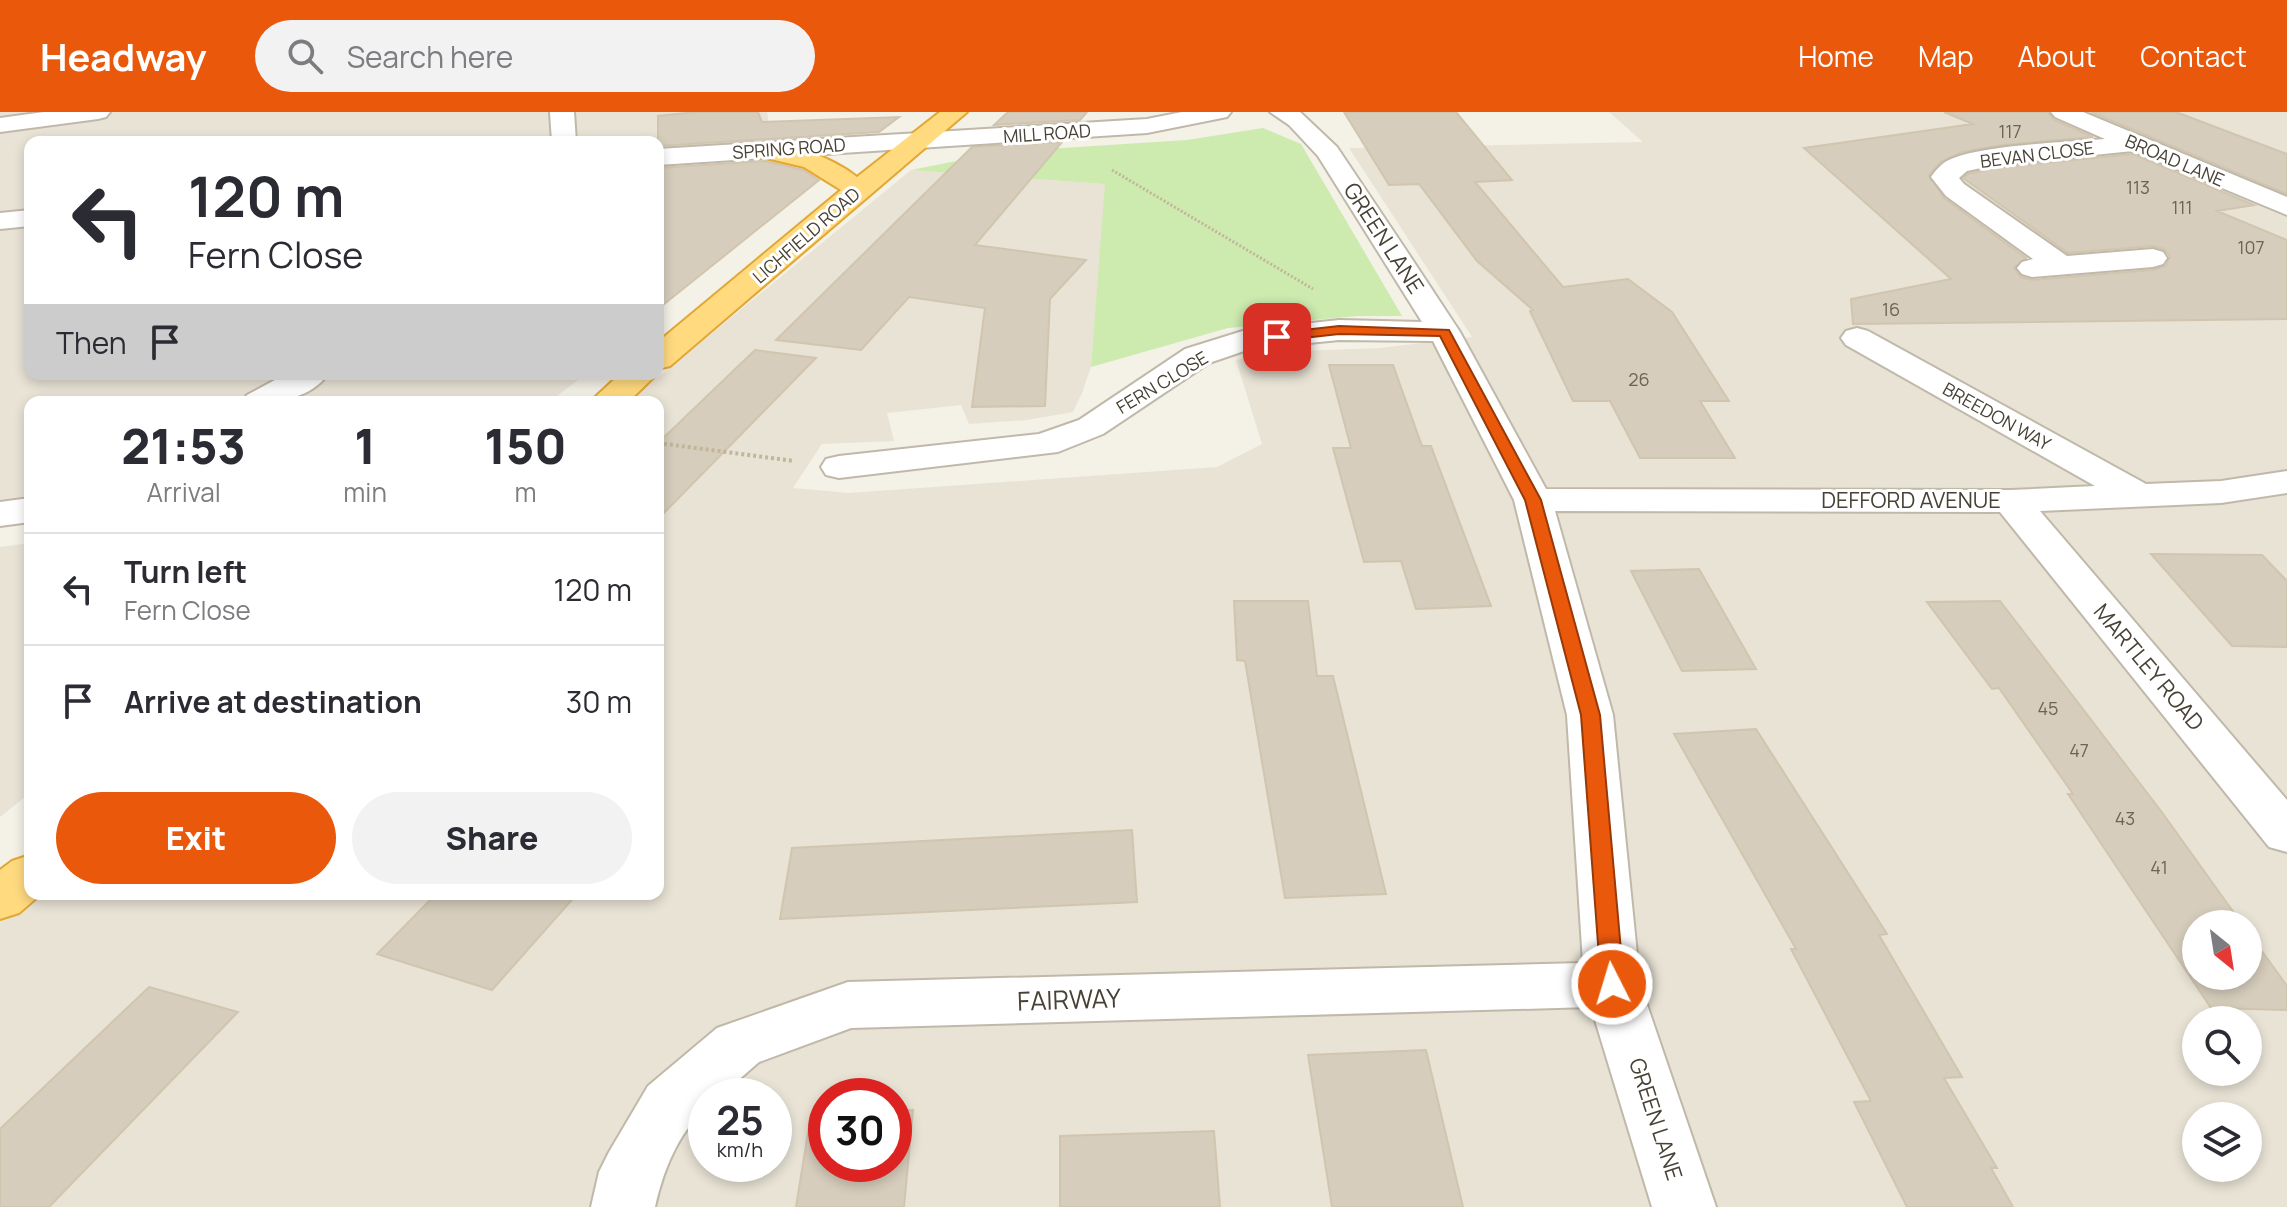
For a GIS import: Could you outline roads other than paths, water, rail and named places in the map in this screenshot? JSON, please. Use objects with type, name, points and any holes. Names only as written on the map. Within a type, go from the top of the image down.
[{"type":"highway","name":"LICHFIELD ROAD","points":[[664,354],[955,112]]},
{"type":"highway","points":[[762,150],[812,159],[844,177],[857,191]]},
{"type":"highway","points":[[614,396],[633,380]]},
{"type":"highway","points":[[0,899],[24,879]]},
{"type":"street","points":[[0,125],[98,112]]},
{"type":"street","points":[[562,112],[564,136]]},
{"type":"street","name":"MILL ROAD","points":[[921,140],[1147,126],[1219,112]]},
{"type":"street","name":"GREEN LANE","points":[[1282,112],[1297,120],[1328,152],[1444,332],[1533,500],[1590,715],[1612,984],[1684,1207]]},
{"type":"street","name":"BROAD LANE","points":[[2063,112],[2287,207]]},
{"type":"street","name":"SPRING ROAD","points":[[664,157],[921,140]]},
{"type":"street","name":"BEVAN CLOSE","points":[[2060,265],[1955,190],[1944,177],[1958,165],[1995,157],[2137,143]]},
{"type":"street","points":[[0,221],[24,219]]},
{"type":"street","points":[[2015,270],[2153,258]]},
{"type":"street","name":"FERN CLOSE","points":[[839,467],[929,440],[1045,444],[1091,427],[1197,356],[1246,340],[1339,330],[1444,332]]},
{"type":"street","name":"BREEDON WAY","points":[[1857,338],[2137,494]]},
{"type":"street","points":[[270,396],[300,380]]},
{"type":"street","name":"DEFFORD AVENUE","points":[[1533,500],[2011,501],[2221,492],[2287,482]]},
{"type":"street","name":"MARTLEY ROAD","points":[[2011,501],[2287,834]]},
{"type":"street","points":[[0,514],[24,511]]},
{"type":"street","name":"FAIRWAY","points":[[623,1207],[631,1172],[669,1104],[738,1045],[848,1005],[1612,984]]}]
